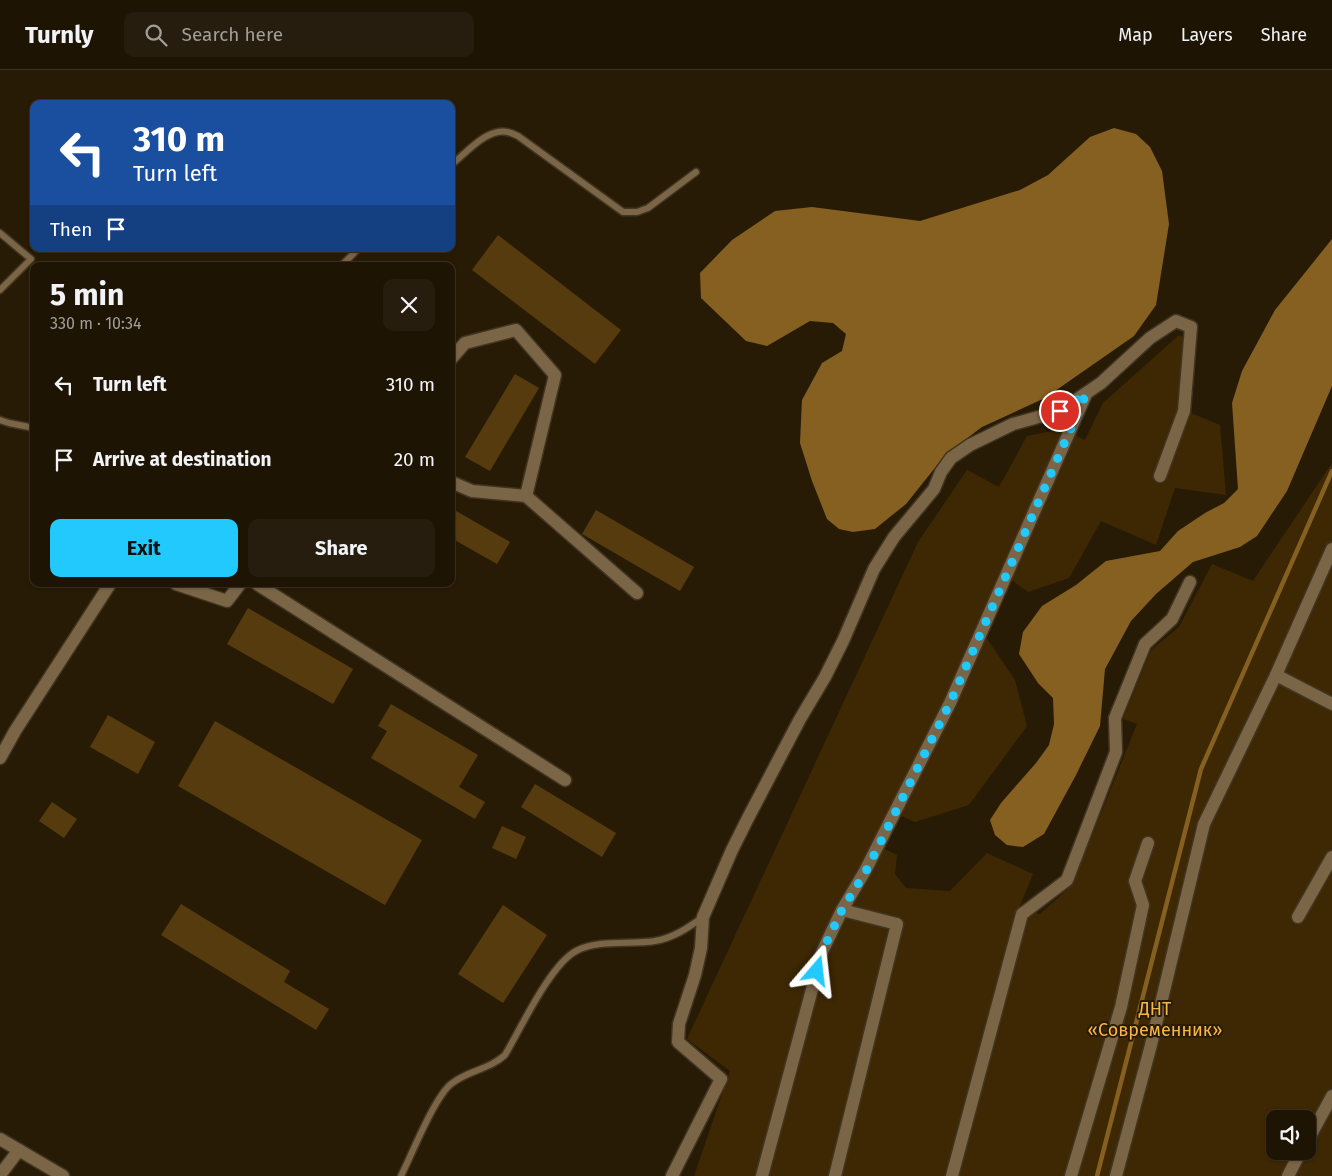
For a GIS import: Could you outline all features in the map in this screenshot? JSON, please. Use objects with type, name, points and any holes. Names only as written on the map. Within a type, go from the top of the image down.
[{"type":"street","points":[[672,1176],[721,1079],[678,1042],[679,1024],[695,976],[701,948],[702,917],[748,818],[800,718],[844,641],[874,569],[894,537],[934,489],[941,472],[952,458],[970,445],[1013,424],[1060,411],[1101,383],[1150,338],[1176,321],[1191,327],[1184,411],[1160,476]]},
{"type":"street","points":[[455,354],[465,343],[516,330],[555,375],[526,496]]},
{"type":"street","points":[[762,1176],[822,952],[842,910],[866,871],[950,703],[1086,394]]},
{"type":"street","points":[[455,484],[472,491],[526,496],[637,593]]},
{"type":"street","points":[[1116,1176],[1151,1045],[1204,824],[1276,676],[1332,549]]},
{"type":"street","points":[[952,1176],[1022,914],[1066,880],[1116,752],[1115,718],[1145,644],[1172,619],[1190,582]]},
{"type":"street","points":[[0,758],[15,731],[108,587]]},
{"type":"street","points":[[184,587],[227,602],[238,587]]},
{"type":"street","points":[[262,587],[565,780]]},
{"type":"street","points":[[1276,676],[1332,704]]},
{"type":"street","points":[[1071,1176],[1121,1007],[1143,905],[1135,881],[1148,843]]},
{"type":"street","points":[[1298,917],[1332,857]]},
{"type":"street","points":[[835,1176],[897,924],[842,910]]},
{"type":"street","points":[[1316,1125],[1332,1096]]},
{"type":"street","points":[[0,1139],[63,1176]]},
{"type":"street","points":[[0,1175],[19,1150]]},
{"type":"street","points":[[1288,1176],[1296,1160]]},
{"type":"lane","points":[[455,162],[485,137],[498,132],[508,132],[518,136],[624,212],[637,212],[648,208],[696,172]]},
{"type":"lane","points":[[0,233],[32,259],[0,290]]},
{"type":"lane","points":[[345,262],[355,252]]},
{"type":"lane","points":[[0,420],[30,427]]},
{"type":"lane","points":[[401,1176],[439,1099],[450,1085],[463,1076],[497,1063],[506,1055],[545,985],[560,965],[575,952],[590,946],[656,941],[683,931],[702,917]]},
{"type":"green space","name":"ДНТ «Современник»","points":[[1179,335],[1194,342],[1191,413],[1220,425],[1226,495],[1175,488],[1156,545],[1101,521],[1069,578],[1028,592],[1009,578],[983,633],[1015,680],[1027,726],[969,805],[915,822],[892,812],[874,844],[897,855],[895,874],[906,888],[950,891],[987,853],[1033,874],[1019,908],[1040,914],[1072,885],[1137,724],[1123,719],[1151,650],[1179,627],[1212,564],[1253,581],[1332,463],[1332,1176],[694,1176],[730,1071],[687,1039],[918,542],[967,470],[999,487],[1027,436],[1062,429],[1085,440],[1103,403]]},
{"type":"shaded area","points":[[1114,128],[1136,134],[1150,147],[1162,171],[1169,224],[1156,305],[1134,336],[1045,398],[982,427],[946,454],[906,504],[875,529],[853,532],[839,529],[827,519],[800,443],[802,400],[822,363],[842,351],[846,334],[833,323],[810,321],[767,346],[746,341],[701,298],[700,273],[732,240],[775,211],[812,207],[920,221],[1020,190],[1048,175],[1090,137]]},
{"type":"shaded area","points":[[1332,239],[1332,386],[1287,491],[1257,536],[1240,547],[1193,562],[1156,594],[1131,621],[1105,669],[1100,726],[1044,834],[1023,847],[1007,845],[995,835],[990,820],[1001,803],[1049,745],[1054,724],[1053,698],[1038,683],[1019,654],[1023,632],[1042,606],[1076,585],[1106,561],[1160,551],[1178,531],[1224,503],[1238,489],[1232,403],[1242,371],[1275,310]]},
{"type":"building","points":[[498,235],[621,330],[595,364],[472,270]]},
{"type":"building","points":[[515,374],[539,388],[490,471],[465,457]]},
{"type":"building","points":[[455,510],[510,542],[497,564],[455,540]]},
{"type":"building","points":[[596,510],[694,567],[680,591],[582,534]]},
{"type":"building","points":[[248,608],[353,669],[333,704],[227,644]]},
{"type":"building","points":[[391,704],[478,755],[459,787],[485,802],[475,819],[371,758],[387,731],[378,726]]},
{"type":"building","points":[[108,715],[155,742],[138,774],[90,747]]},
{"type":"building","points":[[215,721],[422,840],[385,905],[178,786]]},
{"type":"building","points":[[535,784],[616,833],[602,857],[521,807]]},
{"type":"building","points":[[52,802],[77,819],[64,838],[39,821]]},
{"type":"building","points":[[502,826],[526,837],[516,859],[492,848]]},
{"type":"building","points":[[181,904],[290,971],[284,982],[329,1009],[316,1030],[161,935]]},
{"type":"building","points":[[503,905],[547,935],[503,1003],[458,974]]},
{"type":"waterway","points":[[1097,1176],[1201,769],[1332,471]]},
{"type":"route","points":[[817,971],[822,952],[842,910],[866,871],[950,703],[1086,394],[1060,411]]}]
